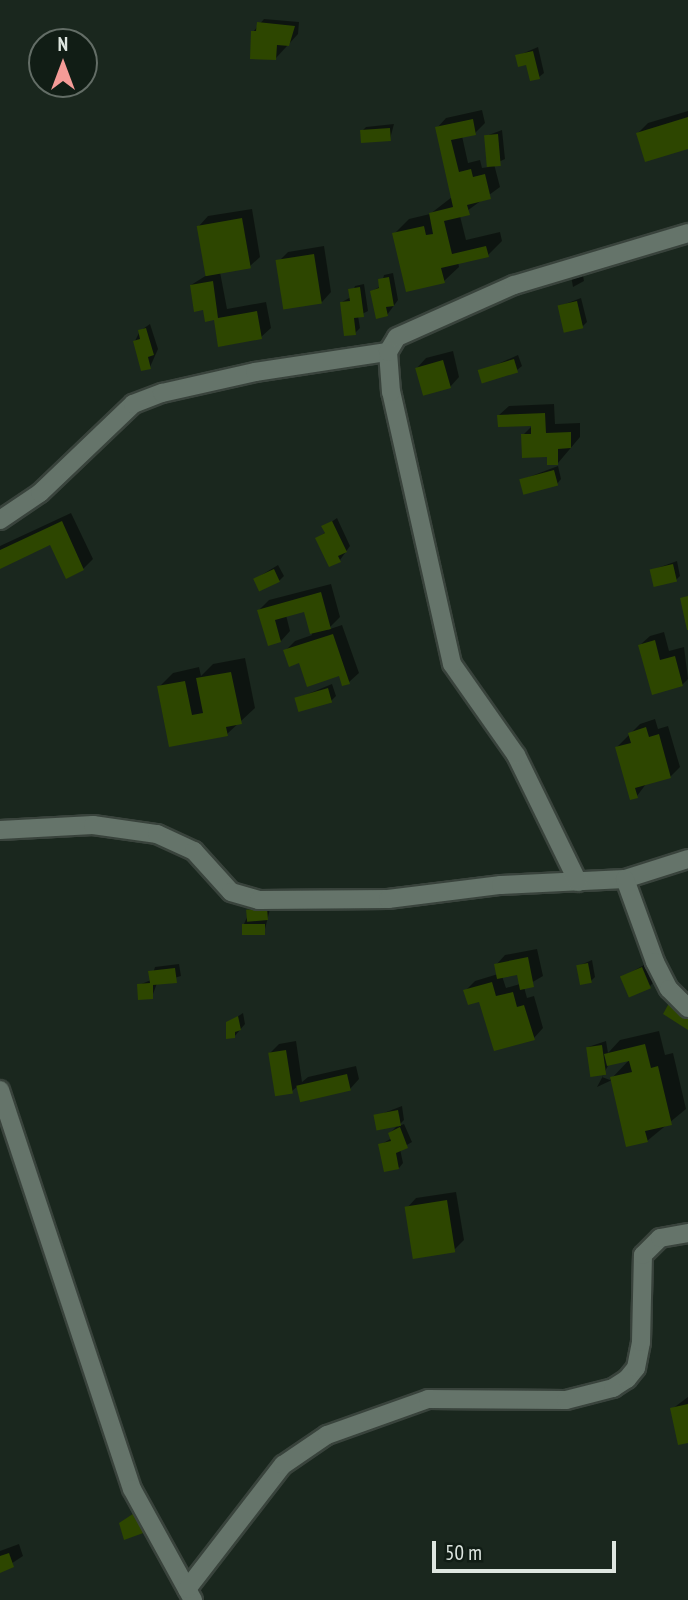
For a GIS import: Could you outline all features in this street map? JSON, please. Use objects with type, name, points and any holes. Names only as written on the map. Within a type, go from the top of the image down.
[{"type":"street","points":[[578,882],[516,755],[452,664],[389,381],[388,352],[397,337],[514,285],[688,233]]},
{"type":"street","points":[[0,520],[40,493],[133,404],[162,393],[255,372],[388,352]]},
{"type":"street","points":[[0,830],[93,825],[157,834],[194,851],[231,892],[259,900],[388,899],[501,885],[625,879],[688,859]]},
{"type":"street","points":[[625,879],[655,962],[668,989],[688,1008]]},
{"type":"street","points":[[0,1090],[132,1489],[190,1595],[283,1465],[327,1435],[428,1399],[566,1400],[613,1388],[627,1379],[636,1368],[641,1342],[643,1255],[660,1238],[688,1233]]},
{"type":"building","points":[[257,22],[295,26],[289,46],[277,45],[276,60],[250,59],[251,31],[256,31]]},
{"type":"building","points":[[533,51],[540,79],[530,81],[526,65],[518,67],[515,55]]},
{"type":"building","points":[[688,117],[688,149],[645,162],[636,133]]},
{"type":"building","points":[[473,119],[476,135],[451,140],[459,172],[471,169],[473,177],[485,174],[491,199],[467,205],[470,215],[444,221],[452,254],[486,246],[489,257],[441,268],[445,283],[406,292],[392,233],[424,226],[426,235],[433,234],[429,213],[453,207],[435,127]]},
{"type":"building","points":[[390,128],[391,141],[361,143],[360,130]]},
{"type":"building","points":[[498,134],[501,166],[487,167],[484,135]]},
{"type":"building","points":[[242,218],[251,268],[206,276],[197,226]]},
{"type":"building","points":[[314,254],[322,303],[283,309],[275,260]]},
{"type":"building","points":[[389,277],[394,306],[386,307],[388,316],[376,319],[370,291],[379,288],[378,279]]},
{"type":"building","points":[[213,281],[218,318],[257,311],[262,339],[218,347],[214,320],[205,322],[203,310],[194,312],[190,285]]},
{"type":"building","points":[[360,287],[364,317],[354,318],[356,335],[344,336],[340,302],[350,301],[348,289]]},
{"type":"building","points":[[577,301],[583,328],[564,333],[558,305]]},
{"type":"building","points":[[146,328],[154,355],[148,357],[151,369],[141,371],[133,341],[140,339],[138,330]]},
{"type":"building","points":[[514,359],[518,372],[482,383],[478,370]]},
{"type":"building","points":[[443,360],[451,388],[423,396],[415,368]]},
{"type":"building","points":[[545,413],[546,433],[571,432],[571,448],[558,449],[558,465],[547,465],[547,457],[522,458],[521,434],[531,434],[531,426],[498,427],[497,415]]},
{"type":"building","points":[[554,470],[558,485],[523,495],[519,479]]},
{"type":"building","points":[[62,521],[84,570],[66,579],[50,545],[0,569],[0,550]]},
{"type":"building","points":[[332,521],[347,552],[338,556],[341,562],[329,567],[315,538],[325,533],[321,526]]},
{"type":"building","points":[[673,564],[677,582],[654,587],[650,569]]},
{"type":"building","points":[[274,569],[280,582],[259,591],[253,579]]},
{"type":"building","points":[[321,592],[331,629],[310,634],[304,612],[275,620],[281,642],[268,646],[257,610]]},
{"type":"building","points":[[688,596],[688,630],[687,630],[680,598]]},
{"type":"building","points":[[333,634],[350,684],[342,686],[339,676],[307,687],[299,663],[289,667],[283,650]]},
{"type":"building","points":[[655,640],[660,660],[675,656],[683,686],[652,695],[638,645]]},
{"type":"building","points":[[231,672],[242,724],[226,727],[228,736],[169,747],[157,686],[185,681],[192,715],[203,713],[196,678]]},
{"type":"building","points":[[328,688],[332,702],[298,712],[294,698]]},
{"type":"building","points":[[646,727],[649,737],[659,734],[671,778],[635,788],[638,798],[630,800],[615,747],[631,743],[628,733]]},
{"type":"building","points":[[267,908],[268,920],[247,922],[246,910]]},
{"type":"building","points":[[242,924],[265,924],[265,935],[242,935]]},
{"type":"building","points":[[528,957],[534,987],[520,990],[517,975],[497,979],[494,964]]},
{"type":"building","points":[[588,963],[592,983],[580,985],[576,965]]},
{"type":"building","points":[[642,967],[651,988],[629,998],[620,976]]},
{"type":"building","points":[[175,968],[177,983],[153,985],[153,999],[138,1000],[137,984],[150,983],[148,971]]},
{"type":"building","points":[[492,982],[496,996],[513,992],[517,1007],[524,1005],[535,1040],[494,1051],[479,1002],[468,1005],[463,990]]},
{"type":"building","points":[[673,996],[688,1005],[688,1030],[663,1014]]},
{"type":"building","points":[[238,1016],[241,1030],[235,1032],[235,1038],[226,1039],[226,1022]]},
{"type":"building","points":[[645,1044],[651,1068],[658,1066],[672,1125],[645,1131],[648,1142],[626,1147],[610,1077],[632,1072],[629,1061],[607,1066],[604,1054]]},
{"type":"building","points":[[602,1045],[606,1075],[590,1077],[586,1047]]},
{"type":"building","points":[[286,1050],[293,1093],[275,1096],[268,1053]]},
{"type":"building","points":[[347,1074],[351,1091],[300,1102],[296,1086]]},
{"type":"building","points":[[398,1110],[401,1126],[377,1130],[373,1115]]},
{"type":"building","points":[[400,1127],[408,1148],[396,1153],[399,1169],[384,1172],[378,1144],[391,1141],[388,1133]]},
{"type":"building","points":[[447,1200],[455,1252],[413,1259],[405,1207]]},
{"type":"building","points":[[688,1404],[688,1443],[678,1445],[670,1408]]},
{"type":"building","points":[[139,1510],[146,1532],[124,1540],[119,1523]]},
{"type":"building","points":[[9,1553],[14,1567],[0,1573],[0,1556]]}]
